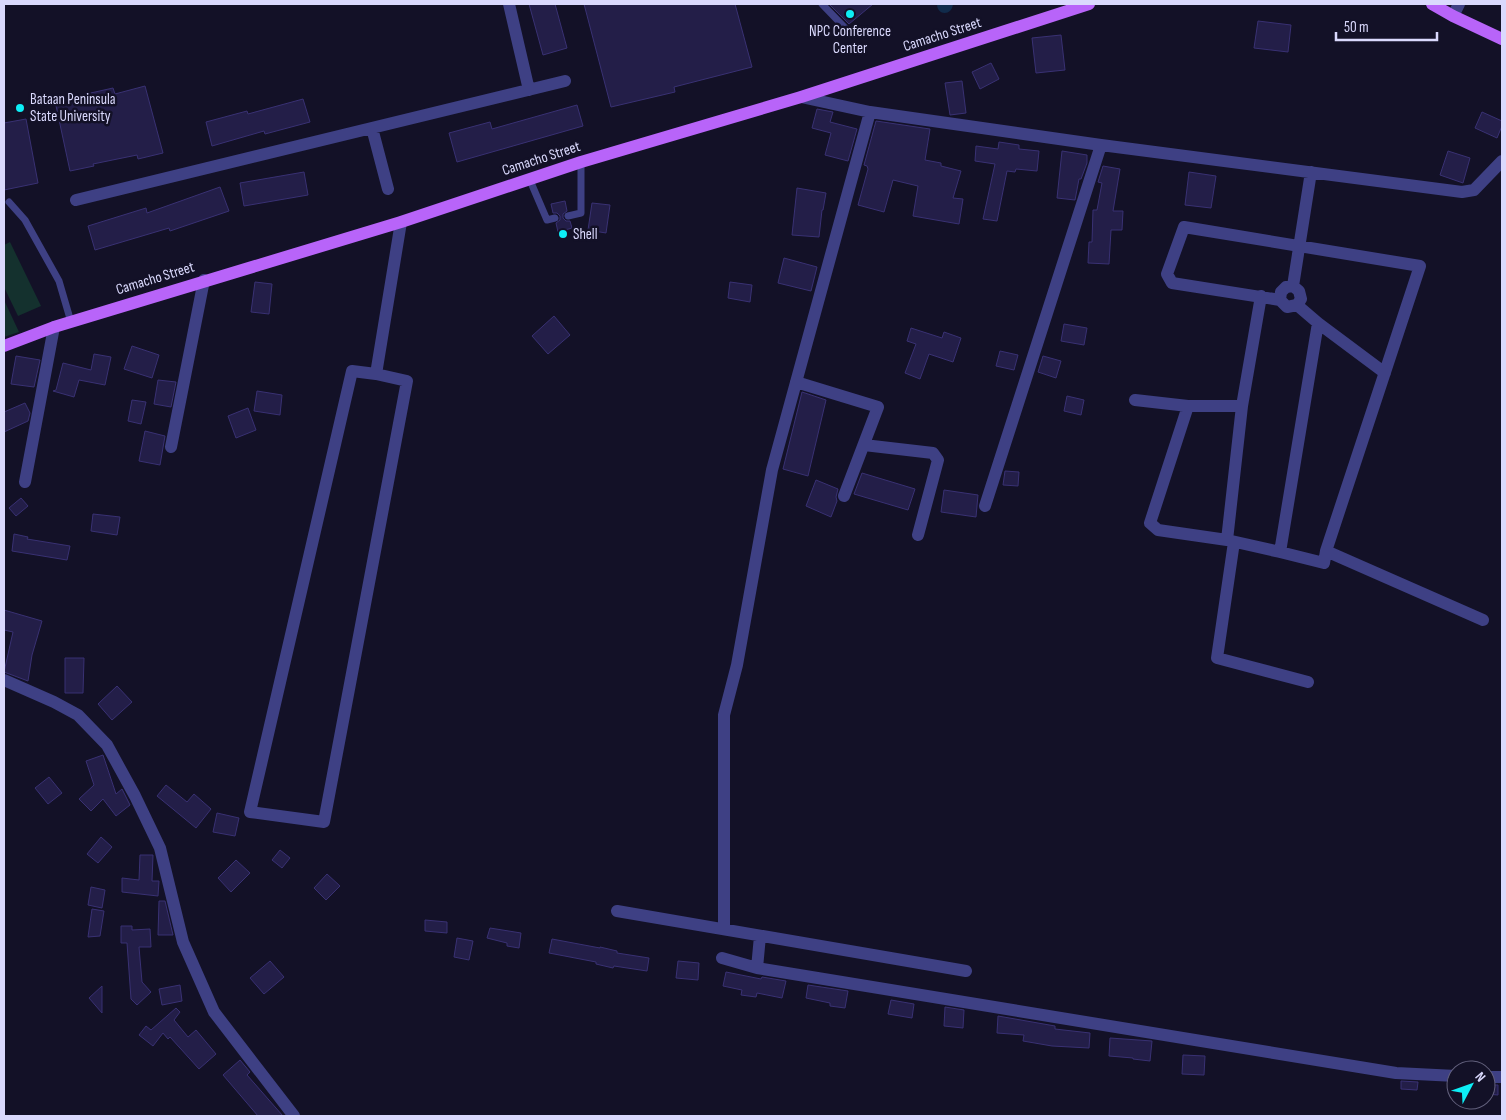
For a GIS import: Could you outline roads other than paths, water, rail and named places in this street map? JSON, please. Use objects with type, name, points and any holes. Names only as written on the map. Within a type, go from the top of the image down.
[{"type":"main road","name":"Camacho Street","points":[[4,346],[54,327],[204,280],[401,222],[529,178],[801,97],[1089,4]]},
{"type":"main road","points":[[1432,4],[1502,39]]},
{"type":"street","points":[[509,4],[529,90]]},
{"type":"street","points":[[1453,16],[1459,4]]},
{"type":"street","points":[[76,200],[565,81]]},
{"type":"street","points":[[801,97],[870,112],[1101,145],[1462,192],[1474,190],[1501,163]]},
{"type":"street","points":[[724,928],[724,715],[737,665],[772,470],[870,112]]},
{"type":"street","points":[[372,128],[388,189]]},
{"type":"street","points":[[985,506],[1101,145]]},
{"type":"street","points":[[1293,286],[1311,172]]},
{"type":"street","points":[[376,374],[401,222]]},
{"type":"street","points":[[1188,406],[1150,523],[1158,530],[1231,541],[1324,564],[1326,551],[1420,266],[1184,227],[1167,274],[1172,283],[1261,296],[1280,300],[1287,307],[1297,305],[1301,299],[1300,291],[1293,286],[1286,287],[1281,292],[1280,300]]},
{"type":"street","points":[[171,447],[204,280]]},
{"type":"street","points":[[1261,296],[1242,406],[1231,541],[1217,658],[1308,682]]},
{"type":"street","points":[[1297,305],[1385,373]]},
{"type":"street","points":[[1280,552],[1318,323]]},
{"type":"street","points":[[25,482],[54,327]]},
{"type":"street","points":[[352,371],[376,374],[407,381],[324,822],[250,812],[352,371]]},
{"type":"street","points":[[796,382],[878,407],[844,496]]},
{"type":"street","points":[[1135,400],[1188,406],[1242,406]]},
{"type":"street","points":[[864,445],[934,453],[938,460],[918,535]]},
{"type":"street","points":[[1326,551],[1483,620]]},
{"type":"street","points":[[4,680],[78,715],[107,744],[160,848],[182,942],[214,1012],[294,1116]]},
{"type":"street","points":[[617,911],[966,971]]},
{"type":"street","points":[[757,968],[760,936]]},
{"type":"street","points":[[722,958],[757,968],[1396,1073],[1446,1076]]},
{"type":"lane","points":[[822,4],[847,30]]},
{"type":"lane","points":[[568,216],[581,213],[581,162]]},
{"type":"lane","points":[[529,178],[547,220],[555,218]]},
{"type":"lane","points":[[9,202],[25,220],[59,281],[71,322]]},
{"type":"water","points":[[937,4],[953,4],[950,11],[945,13],[939,11]]},
{"type":"place","name":"NPC Conference Center","points":[[850,14]]},
{"type":"place","name":"Bataan Peninsula State University","points":[[20,108]]},
{"type":"place","name":"Shell","points":[[563,234]]}]
